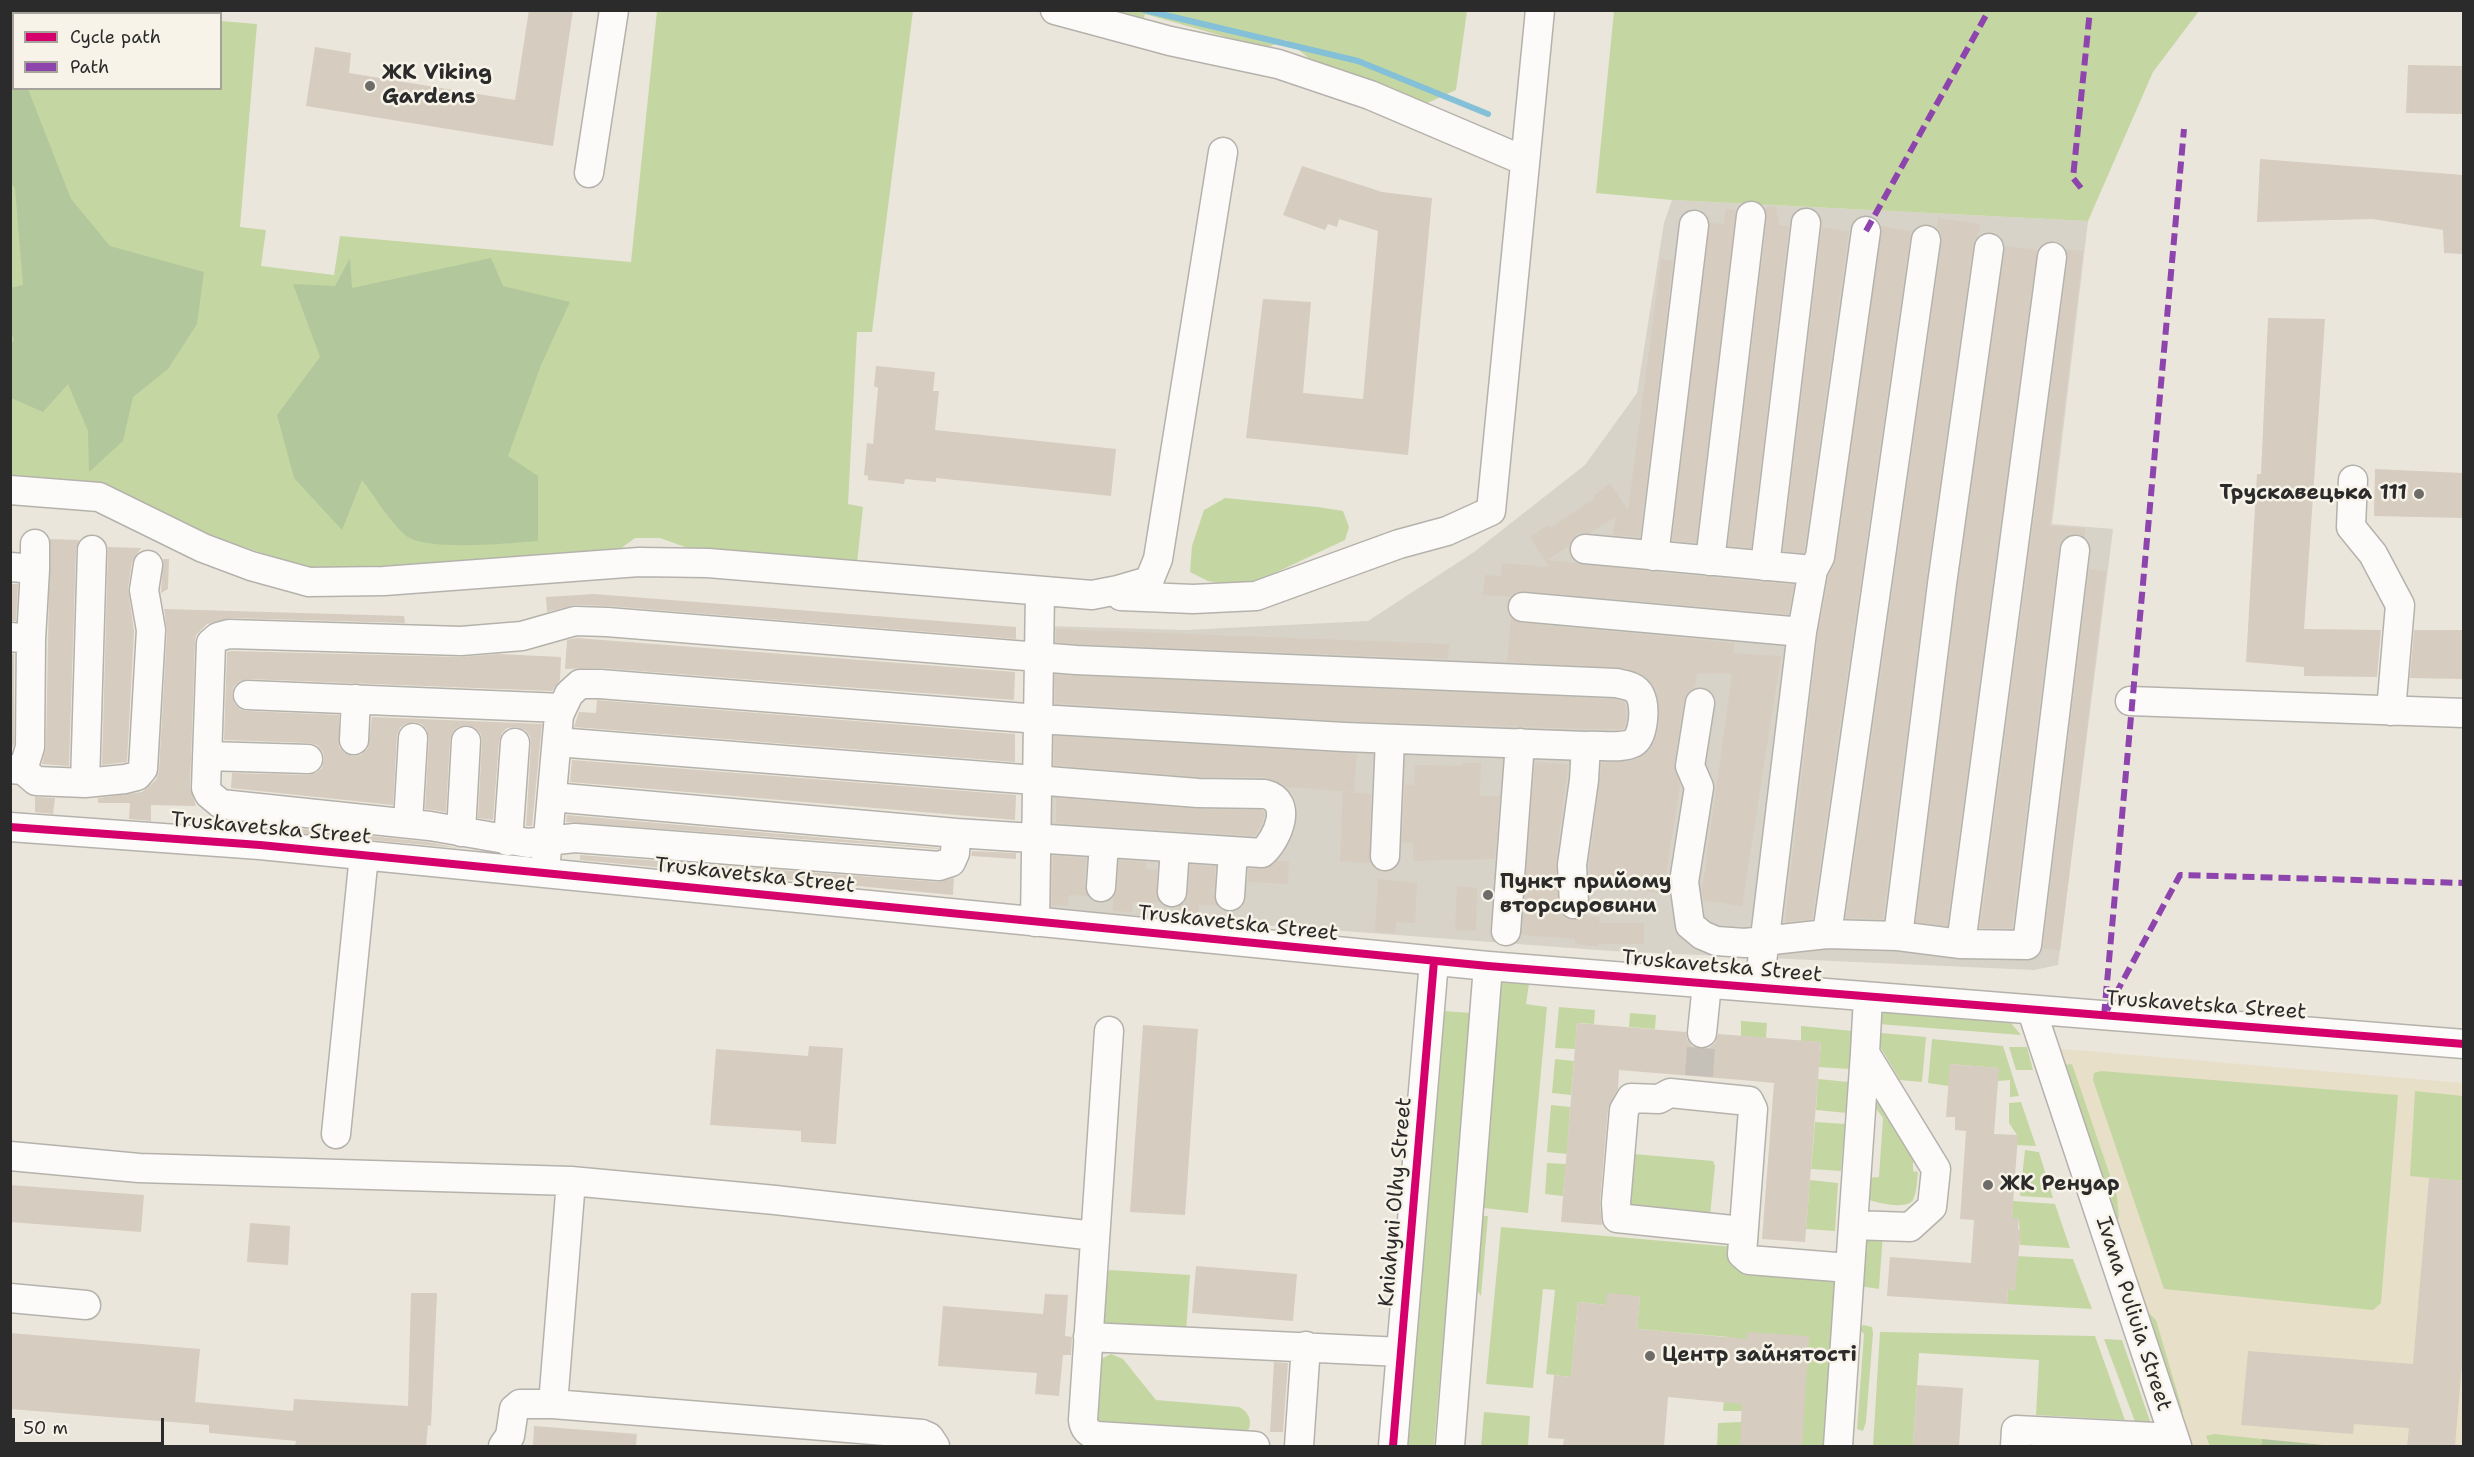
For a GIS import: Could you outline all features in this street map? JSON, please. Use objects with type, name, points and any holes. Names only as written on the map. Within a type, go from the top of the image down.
[{"type":"street","points":[[589,172],[614,10]]},
{"type":"street","points":[[1055,10],[1170,42],[1278,64],[1370,95],[1525,161]]},
{"type":"street","points":[[10,490],[99,497],[202,548],[250,566],[309,582],[384,581],[639,562],[708,563],[1092,595],[1193,599],[1256,596],[1399,544],[1447,531],[1491,511],[1540,10]]},
{"type":"street","points":[[1092,595],[1118,591],[1149,580],[1158,559],[1222,152]]},
{"type":"street","points":[[1710,561],[1751,216]]},
{"type":"street","points":[[1765,566],[1806,223]]},
{"type":"street","points":[[1654,556],[1694,225]]},
{"type":"street","points":[[1759,987],[1803,632],[1814,570],[1820,557],[1866,231]]},
{"type":"street","points":[[1827,934],[1926,240]]},
{"type":"street","points":[[1898,936],[1942,584],[1989,249]]},
{"type":"street","points":[[1961,944],[2052,257]]},
{"type":"street","points":[[2353,480],[2350,527],[2373,554],[2400,606],[2391,711]]},
{"type":"street","points":[[1585,549],[1814,570]]},
{"type":"street","points":[[85,783],[92,550]]},
{"type":"street","points":[[1700,703],[1690,766],[1699,787],[1684,882],[1690,926],[1702,935],[1716,940],[1745,943],[1827,934],[1898,936],[1961,944],[2027,945],[2075,550]]},
{"type":"street","points":[[27,560],[21,638],[30,747],[17,770],[36,781],[85,783],[125,779],[136,776],[143,769],[151,630],[144,590],[148,565]]},
{"type":"street","points":[[1035,922],[1040,591]]},
{"type":"street","points":[[1523,607],[1803,632]]},
{"type":"street","points":[[545,873],[548,841],[557,742],[559,715],[569,694],[580,684],[1038,719],[1390,739],[1586,746],[1628,745],[1636,742],[1641,733],[1643,706],[1640,694],[1631,686],[1616,683],[1039,657],[607,622],[575,621],[522,636],[461,641],[229,634],[218,637],[211,643],[206,788],[209,794],[221,804],[408,823],[528,843],[548,841],[575,838],[939,866],[951,862],[956,853],[956,833]]},
{"type":"street","points":[[248,695],[562,708]]},
{"type":"street","points":[[354,740],[356,699]]},
{"type":"street","points":[[2130,701],[2463,713]]},
{"type":"street","points":[[408,823],[413,738]]},
{"type":"street","points":[[1385,856],[1390,739]]},
{"type":"street","points":[[461,832],[466,741]]},
{"type":"street","points":[[552,797],[956,833],[1233,852],[1262,853],[1270,846],[1280,824],[1279,801],[1265,794],[1198,793],[557,742]]},
{"type":"street","points":[[508,841],[515,743]]},
{"type":"street","points":[[1506,931],[1520,743]]},
{"type":"street","points":[[1574,904],[1572,864],[1584,780],[1586,746]]},
{"type":"street","points":[[207,756],[308,759]]},
{"type":"street","name":"Truskavetska Street","points":[[10,827],[260,845],[1488,966],[2463,1044]]},
{"type":"street","points":[[1101,887],[1104,843]]},
{"type":"street","points":[[1172,892],[1175,848]]},
{"type":"street","points":[[1230,896],[1233,852]]},
{"type":"street","points":[[336,1134],[364,855]]},
{"type":"street","name":"Kniahyni Olhy Street","points":[[1393,1446],[1434,961]]},
{"type":"street","points":[[1450,1446],[1488,966]]},
{"type":"street","points":[[1702,1033],[1707,984]]},
{"type":"street","points":[[1838,1446],[1868,997]]},
{"type":"street","name":"Ivana Puliuia Street","points":[[2032,1011],[2176,1442]]},
{"type":"street","points":[[1109,1031],[1084,1428],[1089,1434],[1097,1436],[1255,1446]]},
{"type":"street","points":[[1853,1225],[1910,1227],[1932,1207],[1936,1169],[1865,1053]]},
{"type":"street","points":[[1742,1231],[1617,1218],[1616,1203],[1624,1110],[1631,1098],[1659,1099],[1670,1093],[1698,1086],[1744,1099],[1752,1104],[1741,1250],[1745,1258],[1849,1268]]},
{"type":"street","points":[[10,1156],[139,1168],[571,1181],[775,1200],[1095,1236]]},
{"type":"street","points":[[553,1404],[571,1181]]},
{"type":"street","points":[[10,1298],[86,1305]]},
{"type":"street","points":[[1088,1337],[1401,1352]]},
{"type":"street","points":[[1299,1446],[1306,1346]]},
{"type":"street","points":[[503,1446],[507,1444],[510,1436],[514,1409],[520,1404],[553,1404],[922,1434],[929,1437],[935,1446]]},
{"type":"street","points":[[2015,1446],[2016,1430],[2176,1442]]},
{"type":"shaded area","points":[[1672,200],[2088,221],[2052,524],[2113,529],[2058,965],[2034,970],[1611,951],[1049,909],[1046,626],[1185,630],[1368,621],[1474,552],[1585,465],[1637,393],[1664,223]]},
{"type":"shaded area","points":[[2052,1048],[2463,1083],[2463,1446],[2183,1446]]},
{"type":"green space","points":[[111,10],[133,12],[12,12],[12,90],[222,90],[222,21],[257,24],[240,227],[266,230],[261,266],[334,275],[340,236],[631,262],[657,11],[913,11],[872,332],[857,332],[848,504],[863,507],[857,563],[699,552],[660,538],[635,538],[620,549],[403,571],[312,569],[157,519],[11,482],[10,11]]},
{"type":"green space","points":[[1086,11],[1467,11],[1456,90],[1423,105],[1310,59],[1286,40],[1265,48],[1145,14],[1142,26]]},
{"type":"green space","points":[[1614,11],[2199,11],[2153,72],[2088,221],[1672,200],[1596,193]]},
{"type":"green space","points":[[12,17],[12,90],[28,90],[71,199],[110,246],[204,272],[197,324],[168,369],[133,397],[123,441],[89,472],[88,431],[68,384],[43,412],[11,398],[11,346],[14,339],[11,333],[11,288],[23,285],[15,188],[10,182],[10,18]]},
{"type":"green space","points":[[350,258],[352,288],[491,258],[503,286],[570,302],[541,365],[508,456],[538,476],[538,541],[449,545],[415,540],[405,535],[393,523],[362,480],[342,530],[294,478],[277,415],[320,357],[293,284],[335,286]]},
{"type":"green space","points":[[1225,498],[1343,511],[1349,527],[1345,540],[1245,587],[1208,581],[1190,572],[1192,546],[1204,510]]},
{"type":"green space","points":[[1501,973],[1530,977],[1526,1004],[1547,1007],[1528,1213],[1475,1207]]},
{"type":"green space","points":[[1559,1007],[1595,1010],[1594,1024],[1577,1023],[1575,1049],[1555,1048]]},
{"type":"green space","points":[[1889,1009],[1994,1019],[2011,1023],[2021,1035],[1878,1024],[1880,1015]]},
{"type":"green space","points":[[1444,1011],[1471,1013],[1434,1446],[1407,1446]]},
{"type":"green space","points":[[1630,1013],[1656,1015],[1655,1029],[1629,1027]]},
{"type":"green space","points":[[1741,1021],[1767,1023],[1766,1038],[1741,1036]]},
{"type":"green space","points":[[1801,1026],[1853,1031],[1849,1069],[1819,1067],[1821,1042],[1801,1041]]},
{"type":"green space","points":[[1881,1033],[1926,1037],[1922,1082],[1900,1080],[1879,1045]]},
{"type":"green space","points":[[1932,1039],[2003,1046],[2019,1096],[2010,1097],[2010,1080],[1998,1081],[1998,1068],[1950,1064],[1949,1086],[1928,1083]]},
{"type":"green space","points":[[2009,1047],[2027,1047],[2033,1070],[2016,1070]]},
{"type":"green space","points":[[1555,1059],[1574,1061],[1571,1095],[1552,1093]]},
{"type":"green space","points":[[2072,1064],[2117,1196],[2119,1218],[2111,1224],[2056,1066]]},
{"type":"green space","points":[[2101,1071],[2398,1095],[2381,1303],[2373,1310],[2164,1289],[2093,1080],[2094,1073]]},
{"type":"green space","points":[[1818,1079],[1849,1082],[1847,1113],[1816,1110]]},
{"type":"green space","points":[[1873,1091],[1916,1162],[1913,1163],[1913,1171],[1918,1172],[1915,1193],[1913,1200],[1905,1205],[1884,1204],[1867,1199],[1866,1178],[1879,1177],[1883,1118],[1875,1107]]},
{"type":"green space","points":[[2415,1091],[2463,1096],[2463,1181],[2410,1176]]},
{"type":"green space","points":[[2021,1102],[2036,1146],[2017,1145],[2017,1135],[2009,1123],[2009,1103]]},
{"type":"green space","points":[[1551,1105],[1570,1107],[1567,1154],[1547,1152]]},
{"type":"green space","points":[[1815,1122],[1845,1124],[1841,1171],[1811,1169]]},
{"type":"green space","points":[[2025,1150],[2039,1152],[2053,1198],[2020,1196]]},
{"type":"green space","points":[[1634,1154],[1713,1161],[1715,1166],[1710,1216],[1625,1208]]},
{"type":"green space","points":[[1547,1163],[1566,1164],[1563,1196],[1545,1194]]},
{"type":"green space","points":[[1810,1180],[1838,1183],[1835,1231],[1806,1229]]},
{"type":"green space","points":[[2013,1201],[2055,1204],[2070,1248],[2020,1245],[2019,1219],[2012,1218]]},
{"type":"green space","points":[[1473,1216],[1488,1216],[1481,1296],[1468,1278]]},
{"type":"green space","points":[[1501,1227],[1838,1256],[1830,1446],[1717,1446],[1718,1423],[1741,1422],[1742,1411],[1723,1411],[1729,1337],[1637,1329],[1640,1296],[1606,1305],[1578,1302],[1571,1377],[1546,1374],[1555,1290],[1543,1289],[1533,1388],[1486,1384]]},
{"type":"green space","points":[[1862,1230],[1883,1233],[1879,1289],[1859,1286]]},
{"type":"green space","points":[[2015,1256],[2073,1259],[2092,1309],[2007,1304],[2008,1289],[2014,1290]]},
{"type":"green space","points":[[1110,1270],[1190,1275],[1186,1333],[1103,1324],[1104,1275]]},
{"type":"green space","points":[[2150,1314],[2156,1320],[2183,1412],[2172,1412],[2145,1324]]},
{"type":"green space","points":[[1863,1325],[1872,1327],[1873,1333],[1866,1422],[1863,1431],[1857,1429],[1864,1334],[1859,1329]]},
{"type":"green space","points":[[1880,1332],[2095,1336],[2125,1420],[2036,1415],[2039,1360],[1919,1353],[1913,1446],[1873,1446]]},
{"type":"green space","points":[[2104,1339],[2122,1340],[2151,1424],[2137,1427]]},
{"type":"green space","points":[[1111,1354],[1123,1359],[1156,1400],[1239,1407],[1250,1419],[1250,1427],[1246,1435],[1097,1424],[1098,1365],[1103,1358]]},
{"type":"green space","points":[[1484,1412],[1530,1416],[1528,1446],[1481,1446]]},
{"type":"green space","points":[[2214,1434],[2262,1439],[2261,1446],[2210,1446],[2206,1436]]},
{"type":"green space","points":[[2262,1439],[2334,1446],[2261,1446]]},
{"type":"building","name":"ЖК Viking Gardens","points":[[529,10],[573,10],[553,146],[306,106],[315,47],[351,53],[349,73],[515,100]]},
{"type":"building","points":[[2408,65],[2463,66],[2463,114],[2406,113]]},
{"type":"building","points":[[2260,159],[2463,175],[2463,254],[2444,253],[2443,230],[2372,219],[2257,222]]},
{"type":"building","points":[[1302,166],[1382,192],[1432,198],[1408,455],[1246,438],[1263,299],[1311,302],[1303,393],[1363,399],[1378,231],[1339,219],[1337,227],[1328,224],[1325,230],[1283,215]]},
{"type":"building","points":[[1776,206],[1779,225],[1789,226],[1751,548],[1728,546],[1767,218],[1765,208]]},
{"type":"building","points":[[1726,209],[1736,211],[1696,543],[1672,540],[1710,223],[1724,224]]},
{"type":"building","points":[[1938,218],[1980,224],[1973,246],[1926,582],[1883,919],[1846,918],[1942,242],[1937,228]]},
{"type":"building","points":[[1882,226],[1912,231],[1812,919],[1785,922],[1818,634],[1829,575],[1836,559]]},
{"type":"building","points":[[1822,227],[1849,231],[1804,553],[1783,551]]},
{"type":"building","points":[[2005,246],[2037,250],[1947,926],[1916,922],[1958,586]]},
{"type":"building","points":[[2066,249],[2083,251],[2050,526],[2085,528],[2085,537],[2078,534],[2069,535],[2062,540],[2059,548],[2012,928],[1980,928],[2068,259]]},
{"type":"building","points":[[1661,259],[1673,260],[1640,537],[1613,535],[1616,516],[1590,533],[1578,534],[1569,546],[1547,560],[1794,585],[1788,614],[1524,591],[1517,592],[1510,597],[1483,595],[1485,575],[1501,576],[1502,563],[1549,567],[1530,537],[1548,525],[1550,528],[1595,498],[1593,496],[1610,484],[1628,510]]},
{"type":"building","points":[[2268,318],[2325,319],[2304,629],[2381,630],[2377,677],[2304,676],[2304,667],[2246,662],[2257,474],[2261,474]]},
{"type":"building","points":[[876,366],[935,372],[933,391],[939,391],[935,430],[1116,449],[1111,496],[936,478],[936,482],[905,479],[904,484],[868,480],[868,476],[864,475],[867,443],[873,444],[878,388],[874,386]]},
{"type":"building","name":"Трускавецька 111","points":[[2375,469],[2463,473],[2463,518],[2374,516]]},
{"type":"building","points":[[50,539],[79,540],[76,550],[69,766],[42,764],[46,747]]},
{"type":"building","points":[[108,547],[141,548],[132,562],[128,588],[134,631],[127,762],[102,765]]},
{"type":"building","points":[[163,559],[169,559],[168,589],[161,593]]},
{"type":"building","points":[[2089,569],[2106,571],[2060,951],[2043,948]]},
{"type":"building","points":[[10,584],[18,584],[16,621],[10,621]]},
{"type":"building","points":[[594,594],[1016,627],[1016,639],[608,606],[575,605],[547,612],[546,597]]},
{"type":"building","points":[[164,609],[404,616],[405,623],[230,618],[207,624],[196,635],[195,642],[190,787],[196,806],[151,805],[151,821],[129,819],[130,803],[98,803],[98,798],[142,792],[156,780],[159,771],[167,631]]},
{"type":"building","points":[[1511,618],[1522,623],[1735,643],[1733,653],[1781,656],[1742,906],[1703,900],[1702,892],[1732,674],[1697,673],[1695,687],[1688,692],[1684,700],[1674,763],[1680,785],[1663,894],[1589,882],[1602,763],[1631,761],[1648,752],[1655,740],[1659,724],[1657,694],[1648,678],[1626,668],[1507,662]]},
{"type":"building","points":[[1056,629],[1449,644],[1448,659],[1077,644],[1056,642]]},
{"type":"building","points":[[2414,630],[2463,630],[2463,679],[2410,678]]},
{"type":"building","points":[[577,638],[1015,672],[1014,700],[601,668],[565,669],[567,640]]},
{"type":"building","points":[[227,652],[460,657],[498,654],[561,657],[560,680],[552,691],[249,679],[240,681],[234,686],[232,694],[234,703],[240,709],[247,711],[339,715],[339,747],[345,753],[353,756],[361,755],[368,748],[372,717],[542,724],[532,826],[526,826],[530,736],[525,730],[517,727],[507,728],[499,741],[493,820],[478,818],[482,741],[481,734],[475,728],[467,725],[458,727],[450,740],[446,812],[425,809],[429,738],[422,724],[415,722],[405,724],[400,728],[397,736],[393,805],[231,788],[232,773],[308,775],[322,768],[324,759],[323,752],[317,745],[309,743],[224,740]]},
{"type":"building","points":[[10,654],[14,654],[14,744],[10,753]]},
{"type":"building","points":[[1055,675],[1614,699],[1625,702],[1626,719],[1624,729],[1586,729],[1345,721],[1055,703]]},
{"type":"building","points":[[597,700],[1015,734],[1015,762],[574,727],[579,712],[596,713]]},
{"type":"building","points":[[1054,736],[1357,754],[1354,792],[1286,787],[1265,777],[1199,777],[1054,765]]},
{"type":"building","points":[[572,760],[1016,795],[1015,820],[570,782]]},
{"type":"building","points":[[1535,762],[1568,764],[1556,863],[1559,914],[1574,920],[1585,916],[1600,917],[1599,923],[1644,923],[1644,944],[1598,944],[1597,946],[1575,944],[1575,939],[1521,935]]},
{"type":"building","points":[[1461,763],[1481,763],[1480,796],[1500,796],[1495,859],[1413,861],[1413,843],[1402,843],[1405,785],[1414,785],[1415,765],[1461,766]]},
{"type":"building","points":[[1343,792],[1371,794],[1370,863],[1340,861]]},
{"type":"building","points":[[35,797],[55,798],[53,814],[35,812]]},
{"type":"building","points":[[1056,798],[1197,809],[1261,810],[1264,812],[1264,818],[1255,836],[1056,823]]},
{"type":"building","points":[[567,815],[939,848],[939,849],[566,822]]},
{"type":"building","points":[[224,821],[428,842],[458,848],[223,826]]},
{"type":"building","points":[[972,851],[1016,853],[1016,859],[971,856]]},
{"type":"building","points":[[580,855],[938,882],[954,878],[953,895],[580,860]]},
{"type":"building","points":[[1053,856],[1086,858],[1085,886],[1088,896],[1069,895],[1068,906],[1052,905]]},
{"type":"building","points":[[1119,860],[1146,862],[1146,869],[1157,869],[1156,891],[1160,903],[1133,902],[1132,912],[1113,911]]},
{"type":"building","points":[[1277,861],[1289,861],[1288,884],[1248,882],[1248,869],[1268,868]]},
{"type":"building","points":[[1190,865],[1215,866],[1214,895],[1218,906],[1199,905],[1199,916],[1179,915],[1179,907],[1185,902],[1188,894]]},
{"type":"building","points":[[1378,879],[1417,883],[1415,923],[1396,922],[1395,933],[1375,932]]},
{"type":"building","points":[[1457,886],[1477,888],[1476,931],[1455,930]]},
{"type":"building","points":[[1577,1023],[1686,1032],[1687,1039],[1692,1046],[1701,1049],[1709,1048],[1715,1043],[1718,1034],[1821,1042],[1805,1242],[1762,1239],[1774,1083],[1742,1080],[1619,1070],[1618,1089],[1608,1109],[1600,1202],[1602,1225],[1561,1222]]},
{"type":"building","points":[[1143,1025],[1198,1029],[1185,1215],[1130,1212]]},
{"type":"building","points":[[809,1046],[843,1048],[836,1144],[801,1142],[801,1131],[710,1125],[716,1049],[808,1056]]},
{"type":"building","name":"ЖК Ренуар","points":[[1950,1064],[1999,1068],[1994,1134],[2018,1135],[2012,1218],[2019,1218],[2018,1229],[2021,1229],[2015,1290],[2008,1289],[2007,1304],[1887,1296],[1890,1257],[1971,1263],[1974,1220],[1960,1219],[1966,1131],[1955,1130],[1955,1117],[1946,1117]]},
{"type":"building","points":[[2429,1178],[2463,1181],[2463,1352],[2455,1446],[2407,1446],[2409,1428],[2354,1424],[2353,1434],[2241,1425],[2248,1351],[2413,1364]]},
{"type":"building","points":[[10,1185],[144,1195],[141,1232],[10,1222]]},
{"type":"building","points":[[250,1223],[290,1226],[288,1265],[247,1262]]},
{"type":"building","points":[[1196,1266],[1297,1274],[1293,1321],[1192,1313]]},
{"type":"building","points":[[411,1293],[437,1293],[431,1426],[428,1425],[426,1446],[295,1446],[296,1441],[209,1433],[209,1425],[10,1409],[10,1333],[200,1349],[195,1402],[293,1411],[294,1399],[408,1406]]},
{"type":"building","name":"Центр зайнятості","points":[[1607,1293],[1640,1296],[1637,1329],[1747,1339],[1747,1332],[1809,1336],[1802,1446],[1740,1446],[1742,1404],[1668,1397],[1664,1446],[1563,1446],[1564,1439],[1548,1438],[1554,1375],[1571,1377],[1578,1302],[1606,1305]]},
{"type":"building","points":[[1045,1294],[1068,1295],[1065,1336],[1072,1337],[1071,1355],[1063,1355],[1059,1396],[1035,1394],[1037,1373],[938,1366],[943,1306],[1043,1314]]},
{"type":"building","points":[[1274,1362],[1288,1363],[1283,1432],[1270,1432]]},
{"type":"building","points":[[1917,1385],[1963,1388],[1959,1446],[1913,1446]]},
{"type":"building","points":[[534,1426],[637,1434],[636,1446],[533,1446]]},
{"type":"waterway","points":[[1144,10],[1358,61],[1488,114]]},
{"type":"tunnel","points":[[1699,1076],[1702,1033]]},
{"type":"marked path","points":[[1866,231],[1989,10]]},
{"type":"marked path","points":[[2081,188],[2073,178],[2090,10]]},
{"type":"marked path","points":[[2104,1016],[2184,129]]},
{"type":"marked path","points":[[2107,1010],[2180,875],[2464,883]]},
{"type":"cycle path","points":[[10,827],[260,845],[1488,966],[2464,1044]]},
{"type":"cycle path","points":[[1393,1446],[1434,961]]},
{"type":"place","name":"ЖК Viking Gardens","points":[[370,86]]},
{"type":"place","name":"Трускавецька 111","points":[[2419,494]]},
{"type":"place","name":"Пункт прийому вторсировини","points":[[1488,895]]},
{"type":"place","name":"ЖК Ренуар","points":[[1988,1185]]},
{"type":"place","name":"Центр зайнятості","points":[[1650,1356]]}]
